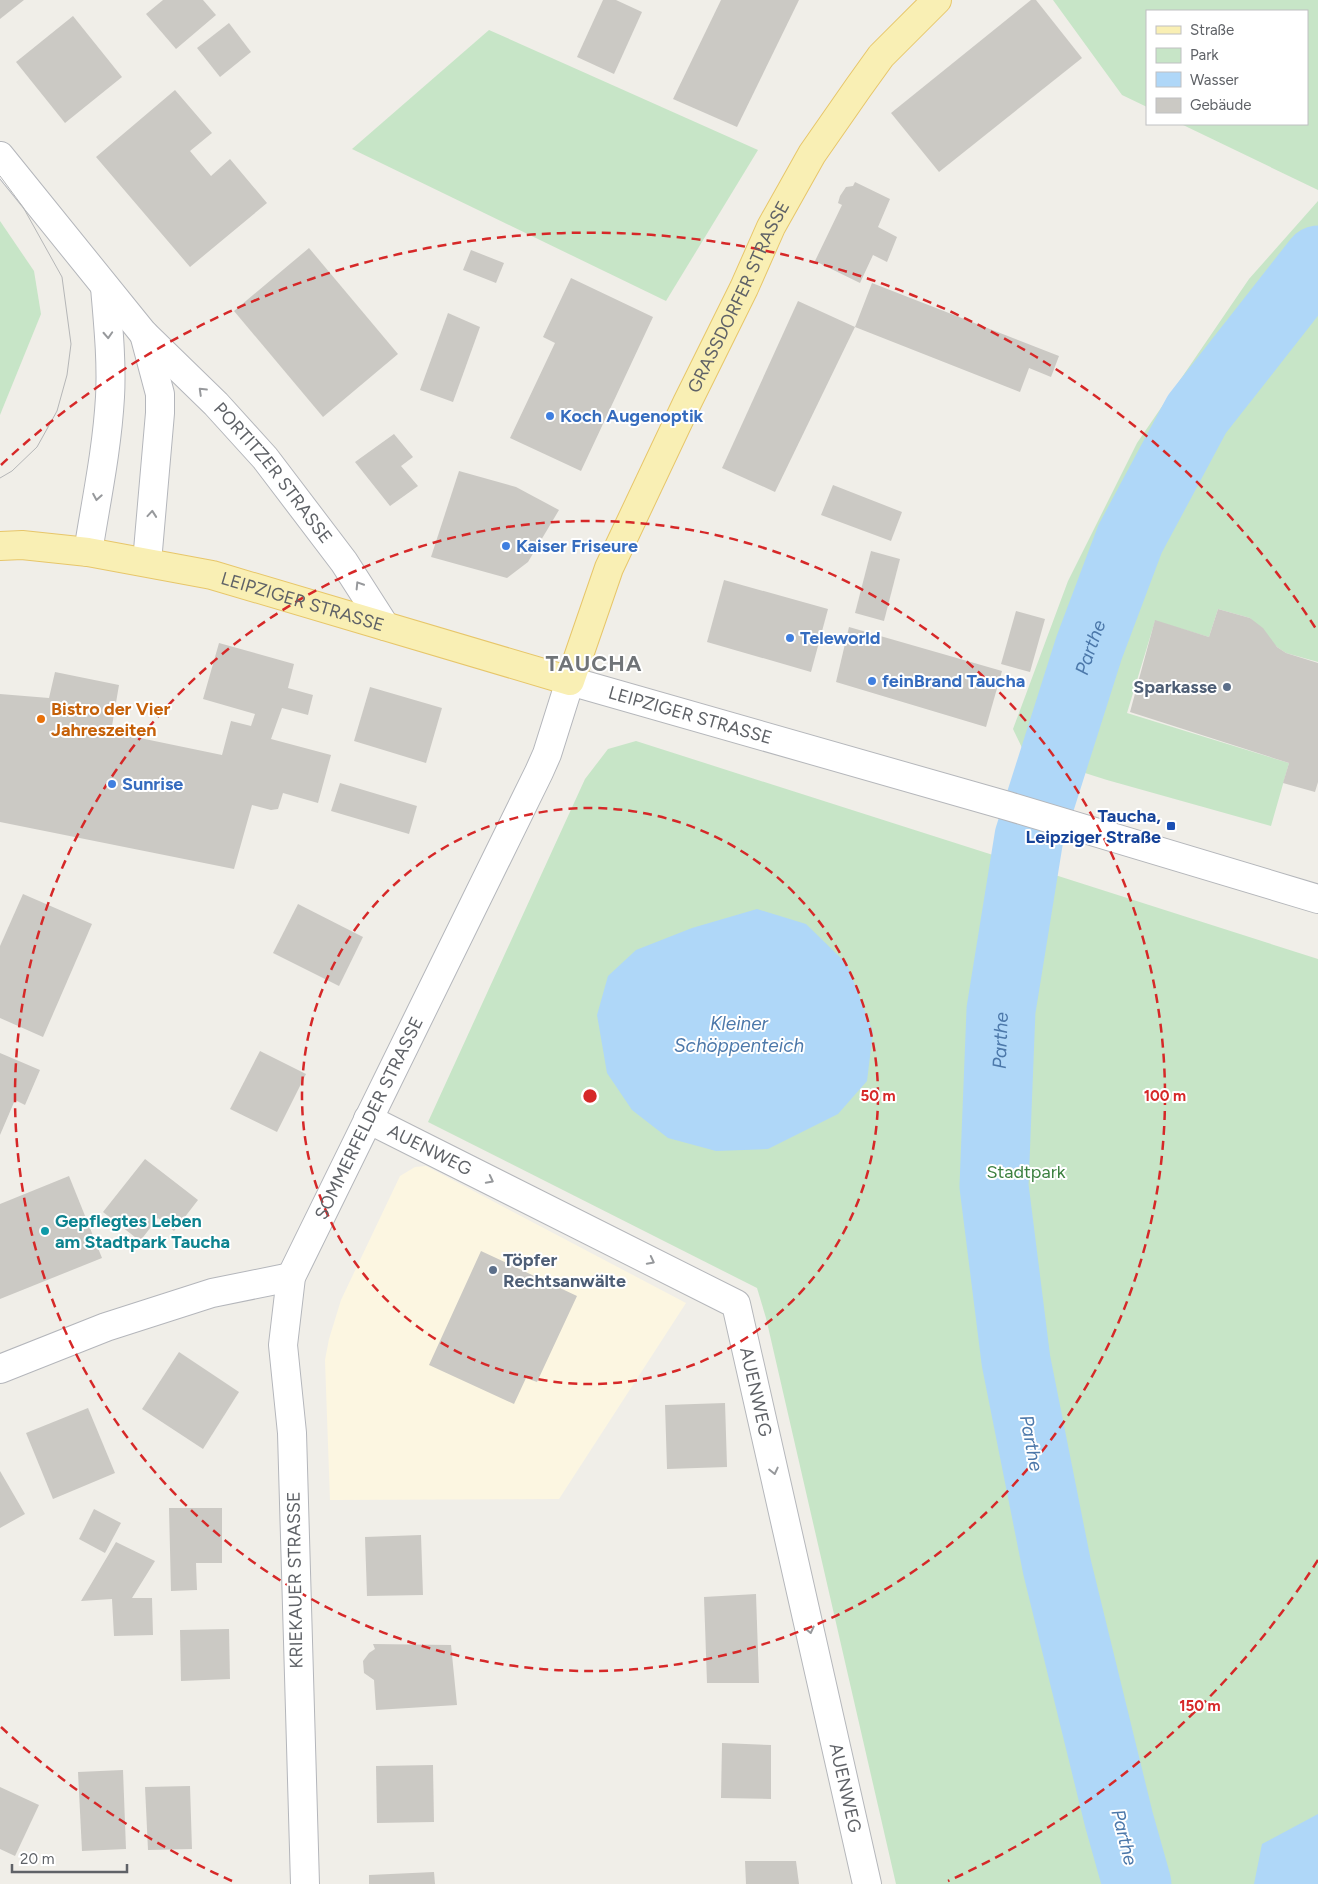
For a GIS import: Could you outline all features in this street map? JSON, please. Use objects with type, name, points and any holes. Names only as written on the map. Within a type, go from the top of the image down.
[{"type":"main road","name":"GRASSDORFER STRASSE","points":[[570,681],[609,568],[744,288],[771,227],[812,154],[858,88],[882,56],[937,0]]},
{"type":"main road","name":"LEIPZIGER STRASSE","points":[[0,546],[22,545],[88,552],[212,575],[570,681]]},
{"type":"street","name":"PORTITZER STRASSE","points":[[0,156],[143,333],[216,404],[265,458],[344,562],[385,626]]},
{"type":"street","points":[[88,552],[104,452],[110,396],[109,337],[105,287]]},
{"type":"street","name":"PORTITZER STRASSE","points":[[143,333],[160,394],[147,562]]},
{"type":"street","name":"LEIPZIGER STRASSE","points":[[570,681],[1008,806],[1318,898]]},
{"type":"street","name":"SOMMERFELDER STRASSE","points":[[291,1277],[539,772],[547,754],[570,681]]},
{"type":"street","name":"AUENWEG","points":[[368,1119],[736,1304],[867,1884]]},
{"type":"street","points":[[0,1369],[106,1327],[212,1293],[291,1277]]},
{"type":"street","name":"KRIEKAUER STRASSE","points":[[291,1277],[283,1345],[292,1433],[305,1884]]},
{"type":"shaded area","points":[[426,1166],[686,1303],[559,1499],[330,1500],[325,1360],[329,1339],[341,1300],[400,1176],[415,1167]]},
{"type":"green space","points":[[1053,0],[1318,0],[1318,190],[1183,125],[1308,125],[1308,10],[1146,10],[1146,107],[1122,95]]},
{"type":"green space","points":[[489,30],[758,150],[666,301],[352,149]]},
{"type":"green space","points":[[1318,201],[1318,662],[1286,653],[1277,647],[1250,618],[1218,609],[1209,637],[1155,621],[1127,713],[1289,763],[1271,826],[1107,780],[1025,754],[1013,729],[1068,581],[1137,443],[1249,279]]},
{"type":"green space","points":[[0,221],[34,271],[41,314],[0,415]]},
{"type":"green space","name":"Stadtpark","points":[[636,741],[1318,959],[1318,1884],[896,1884],[766,1318],[757,1288],[428,1122],[585,779],[608,749]]},
{"type":"water","name":"Kleiner Schöppenteich","points":[[757,909],[806,924],[847,964],[873,1032],[867,1081],[838,1114],[768,1149],[716,1151],[668,1138],[632,1110],[607,1073],[597,1015],[608,976],[636,950],[692,928]]},
{"type":"water","points":[[1318,1814],[1318,1884],[1254,1884],[1262,1844]]},
{"type":"building","points":[[0,0],[24,0],[0,19]]},
{"type":"building","points":[[163,0],[203,0],[216,15],[176,49],[146,14]]},
{"type":"building","points":[[603,0],[616,0],[642,12],[614,74],[577,57]]},
{"type":"building","points":[[721,0],[799,0],[737,127],[673,99]]},
{"type":"building","points":[[1031,0],[1036,0],[1082,58],[939,172],[891,113]]},
{"type":"building","points":[[73,16],[122,77],[65,123],[16,62]]},
{"type":"building","points":[[229,23],[251,52],[220,77],[197,48]]},
{"type":"building","points":[[175,90],[212,133],[190,151],[211,176],[230,159],[267,203],[190,267],[96,157]]},
{"type":"building","points":[[855,182],[890,199],[878,227],[897,237],[887,262],[873,255],[860,283],[815,261],[842,205],[838,203],[840,196],[846,187],[853,186]]},
{"type":"building","points":[[309,248],[398,354],[323,417],[234,311]]},
{"type":"building","points":[[471,250],[504,263],[496,283],[463,270]]},
{"type":"building","points":[[571,278],[653,317],[581,471],[510,438],[555,343],[543,337]]},
{"type":"building","points":[[872,283],[1059,356],[1051,377],[1029,368],[1020,392],[855,327]]},
{"type":"building","points":[[798,301],[855,327],[775,492],[722,468]]},
{"type":"building","points":[[448,313],[480,327],[453,402],[420,390]]},
{"type":"building","points":[[394,434],[413,457],[401,466],[418,486],[390,506],[355,462]]},
{"type":"building","points":[[459,471],[516,487],[559,510],[528,562],[507,578],[431,557]]},
{"type":"building","points":[[833,485],[902,512],[891,541],[821,515]]},
{"type":"building","points":[[871,551],[900,559],[884,621],[855,613]]},
{"type":"building","points":[[724,580],[828,609],[811,672],[707,642]]},
{"type":"building","name":"Sparkasse","points":[[1218,609],[1250,618],[1263,628],[1277,647],[1286,653],[1318,663],[1318,782],[1315,792],[1283,783],[1289,763],[1130,712],[1155,620],[1209,637]]},
{"type":"building","points":[[1016,611],[1045,619],[1030,672],[1001,664]]},
{"type":"building","points":[[849,627],[1002,671],[986,727],[836,682]]},
{"type":"building","points":[[219,643],[294,664],[288,688],[313,695],[308,715],[282,708],[271,739],[331,755],[318,803],[283,793],[278,809],[271,810],[252,805],[234,869],[0,822],[0,694],[49,698],[55,672],[119,685],[111,732],[222,755],[231,721],[251,726],[255,714],[203,699]]},
{"type":"building","points":[[370,687],[442,708],[426,763],[354,741]]},
{"type":"building","points":[[340,783],[417,806],[409,834],[331,811]]},
{"type":"building","points":[[23,894],[92,924],[43,1037],[0,1018],[0,946]]},
{"type":"building","points":[[298,904],[363,937],[339,986],[273,953]]},
{"type":"building","points":[[260,1051],[306,1074],[277,1132],[230,1109]]},
{"type":"building","points":[[0,1053],[40,1070],[25,1105],[15,1100],[0,1135]]},
{"type":"building","points":[[145,1159],[198,1200],[174,1231],[158,1218],[140,1241],[103,1212]]},
{"type":"building","name":"Gepflegtes Leben am Stadtpark Taucha","points":[[69,1176],[102,1258],[0,1299],[0,1204]]},
{"type":"building","points":[[481,1251],[577,1296],[537,1382],[526,1378],[514,1404],[429,1365]]},
{"type":"building","points":[[179,1352],[239,1392],[203,1449],[142,1409]]},
{"type":"building","points":[[725,1403],[727,1467],[667,1469],[665,1405]]},
{"type":"building","points":[[88,1408],[115,1473],[53,1499],[26,1433]]},
{"type":"building","points":[[0,1471],[25,1514],[0,1528]]},
{"type":"building","points":[[169,1508],[222,1508],[222,1563],[196,1563],[197,1590],[171,1591]]},
{"type":"building","points":[[94,1509],[121,1523],[105,1553],[79,1539]]},
{"type":"building","points":[[421,1535],[423,1595],[367,1596],[365,1537]]},
{"type":"building","points":[[116,1542],[155,1561],[132,1598],[152,1598],[153,1635],[114,1636],[112,1599],[81,1601]]},
{"type":"building","points":[[756,1594],[759,1683],[707,1683],[704,1597]]},
{"type":"building","points":[[229,1629],[230,1679],[181,1681],[180,1630]]},
{"type":"building","points":[[373,1644],[451,1645],[457,1705],[376,1710],[374,1680],[364,1673],[363,1661],[375,1649]]},
{"type":"building","points":[[722,1743],[771,1745],[771,1799],[721,1798]]},
{"type":"building","points":[[433,1765],[434,1822],[377,1823],[376,1766]]},
{"type":"building","points":[[123,1770],[126,1849],[82,1851],[78,1772]]},
{"type":"building","points":[[190,1786],[192,1849],[148,1850],[145,1787]]},
{"type":"building","points":[[0,1787],[39,1805],[15,1856],[0,1849]]},
{"type":"building","points":[[745,1861],[796,1861],[799,1884],[746,1884]]},
{"type":"building","points":[[434,1872],[435,1884],[369,1884],[369,1875]]},
{"type":"waterway","name":"Parthe","points":[[1137,1884],[1119,1820],[1057,1567],[1016,1361],[994,1186],[1001,1010],[1029,837],[1089,648],[1130,539],[1197,414],[1318,260]]},
{"type":"tram line","points":[[0,176],[23,207],[62,277],[71,344],[67,375],[57,411],[37,447],[12,471],[0,478]]},
{"type":"place","name":"Koch Augenoptik","points":[[550,416]]},
{"type":"place","name":"Kaiser Friseure","points":[[506,546]]},
{"type":"place","name":"Teleworld","points":[[790,638]]},
{"type":"place","name":"feinBrand Taucha","points":[[872,681]]},
{"type":"place","name":"Sparkasse","points":[[1227,687]]},
{"type":"place","name":"Bistro der Vier Jahreszeiten","points":[[41,719]]},
{"type":"place","name":"Sunrise","points":[[112,784]]},
{"type":"place","name":"Taucha, Leipziger Straße","points":[[1171,826]]},
{"type":"place","name":"Gepflegtes Leben am Stadtpark Taucha","points":[[45,1231]]},
{"type":"place","name":"Töpfer Rechtsanwälte","points":[[493,1270]]},
{"type":"district","name":"TAUCHA","points":[[594,663]]}]
